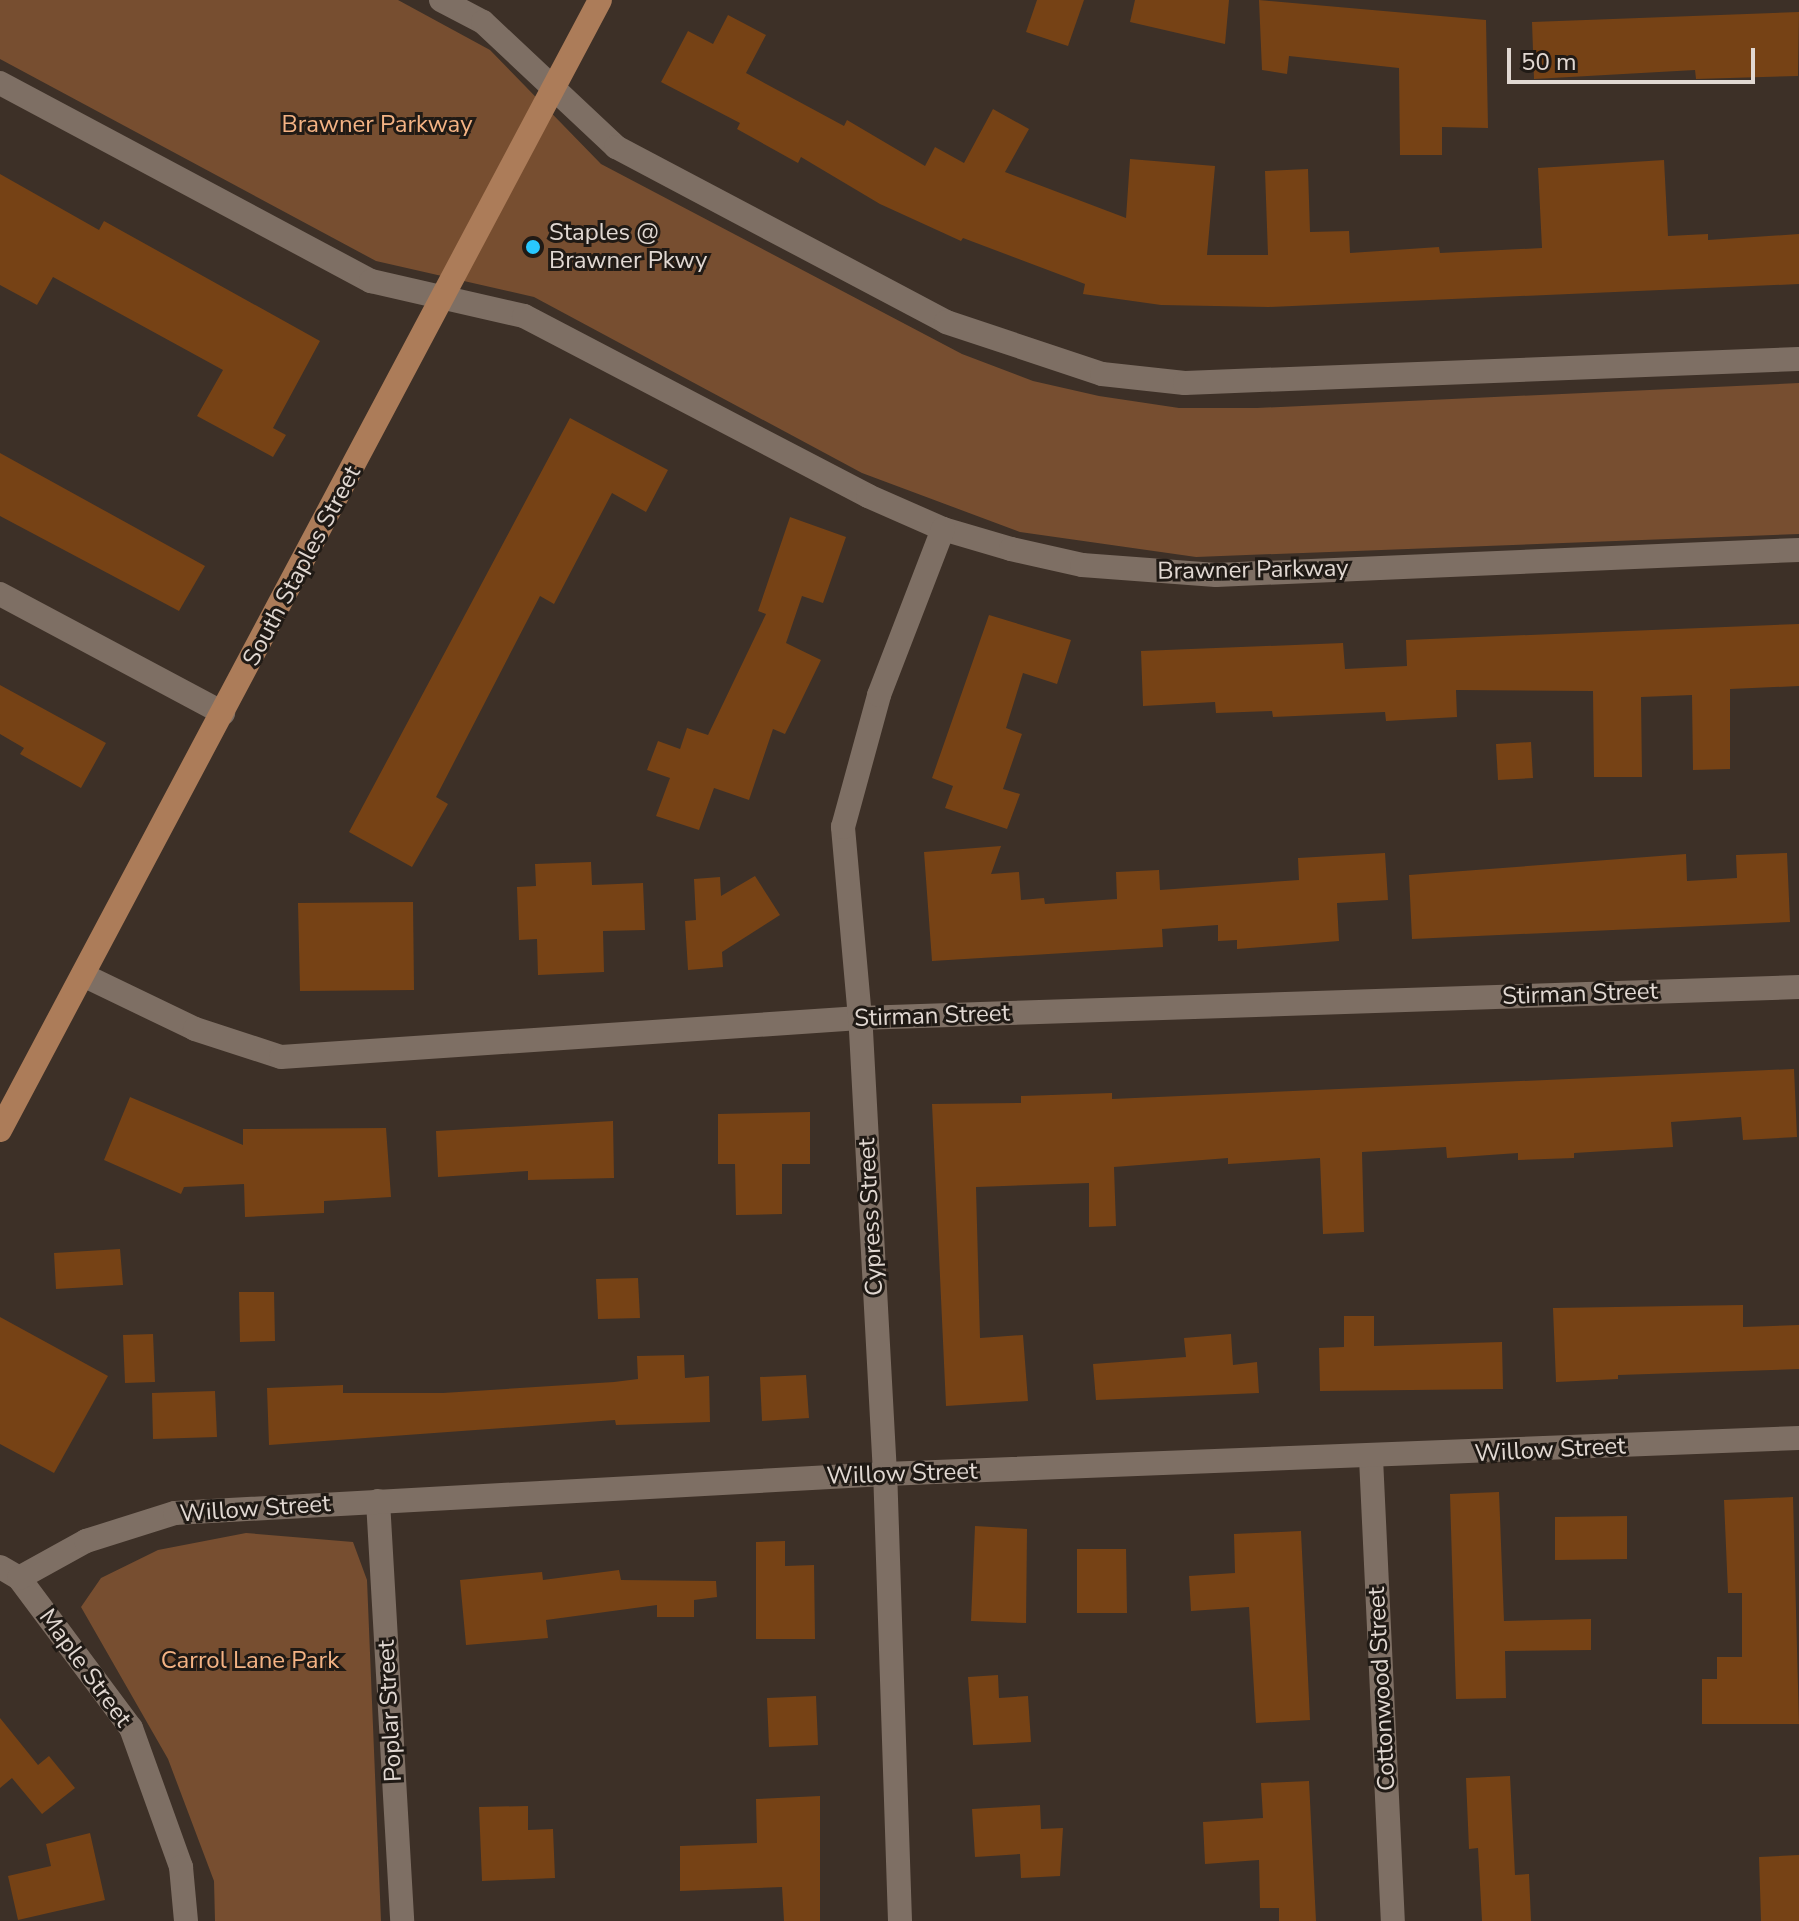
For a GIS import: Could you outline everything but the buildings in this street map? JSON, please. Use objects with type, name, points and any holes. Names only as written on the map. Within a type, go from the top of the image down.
[{"type":"main road","name":"South Staples Street","points":[[2,1120],[83,975],[444,300],[600,0]]},
{"type":"street","points":[[441,0],[483,22],[616,147],[946,322],[1102,374],[1185,383],[1799,359]]},
{"type":"street","name":"Brawner Parkway","points":[[0,83],[371,281],[524,316],[854,489],[943,529],[1082,565],[1216,575],[1799,550]]},
{"type":"street","name":"Cypress Street","points":[[900,1921],[885,1474],[860,1018],[843,827],[879,695],[943,529]]},
{"type":"street","points":[[0,594],[223,713]]},
{"type":"street","name":"Stirman Street","points":[[83,975],[195,1029],[281,1057],[860,1018],[1799,987]]},
{"type":"street","name":"Willow Street","points":[[10,1573],[86,1541],[175,1513],[885,1474],[1371,1458],[1799,1438]]},
{"type":"street","name":"Cottonwood Street","points":[[1371,1458],[1393,1921]]},
{"type":"street","name":"Poplar Street","points":[[378,1501],[402,1921]]},
{"type":"street","name":"Maple Street","points":[[10,1573],[131,1728],[181,1867],[186,1921]]},
{"type":"green space","name":"Brawner Parkway","points":[[0,0],[398,0],[490,50],[601,164],[962,354],[1033,381],[1099,396],[1179,408],[1257,408],[1799,383],[1799,534],[1196,557],[1020,532],[862,473],[534,297],[376,261],[0,59]]},
{"type":"green space","name":"Carrol Lane Park","points":[[246,1533],[353,1542],[367,1580],[381,1921],[215,1921],[214,1881],[168,1759],[81,1607],[101,1578],[158,1550]]},
{"type":"place","name":"Staples @ Brawner Pkwy","points":[[533,247]]}]
